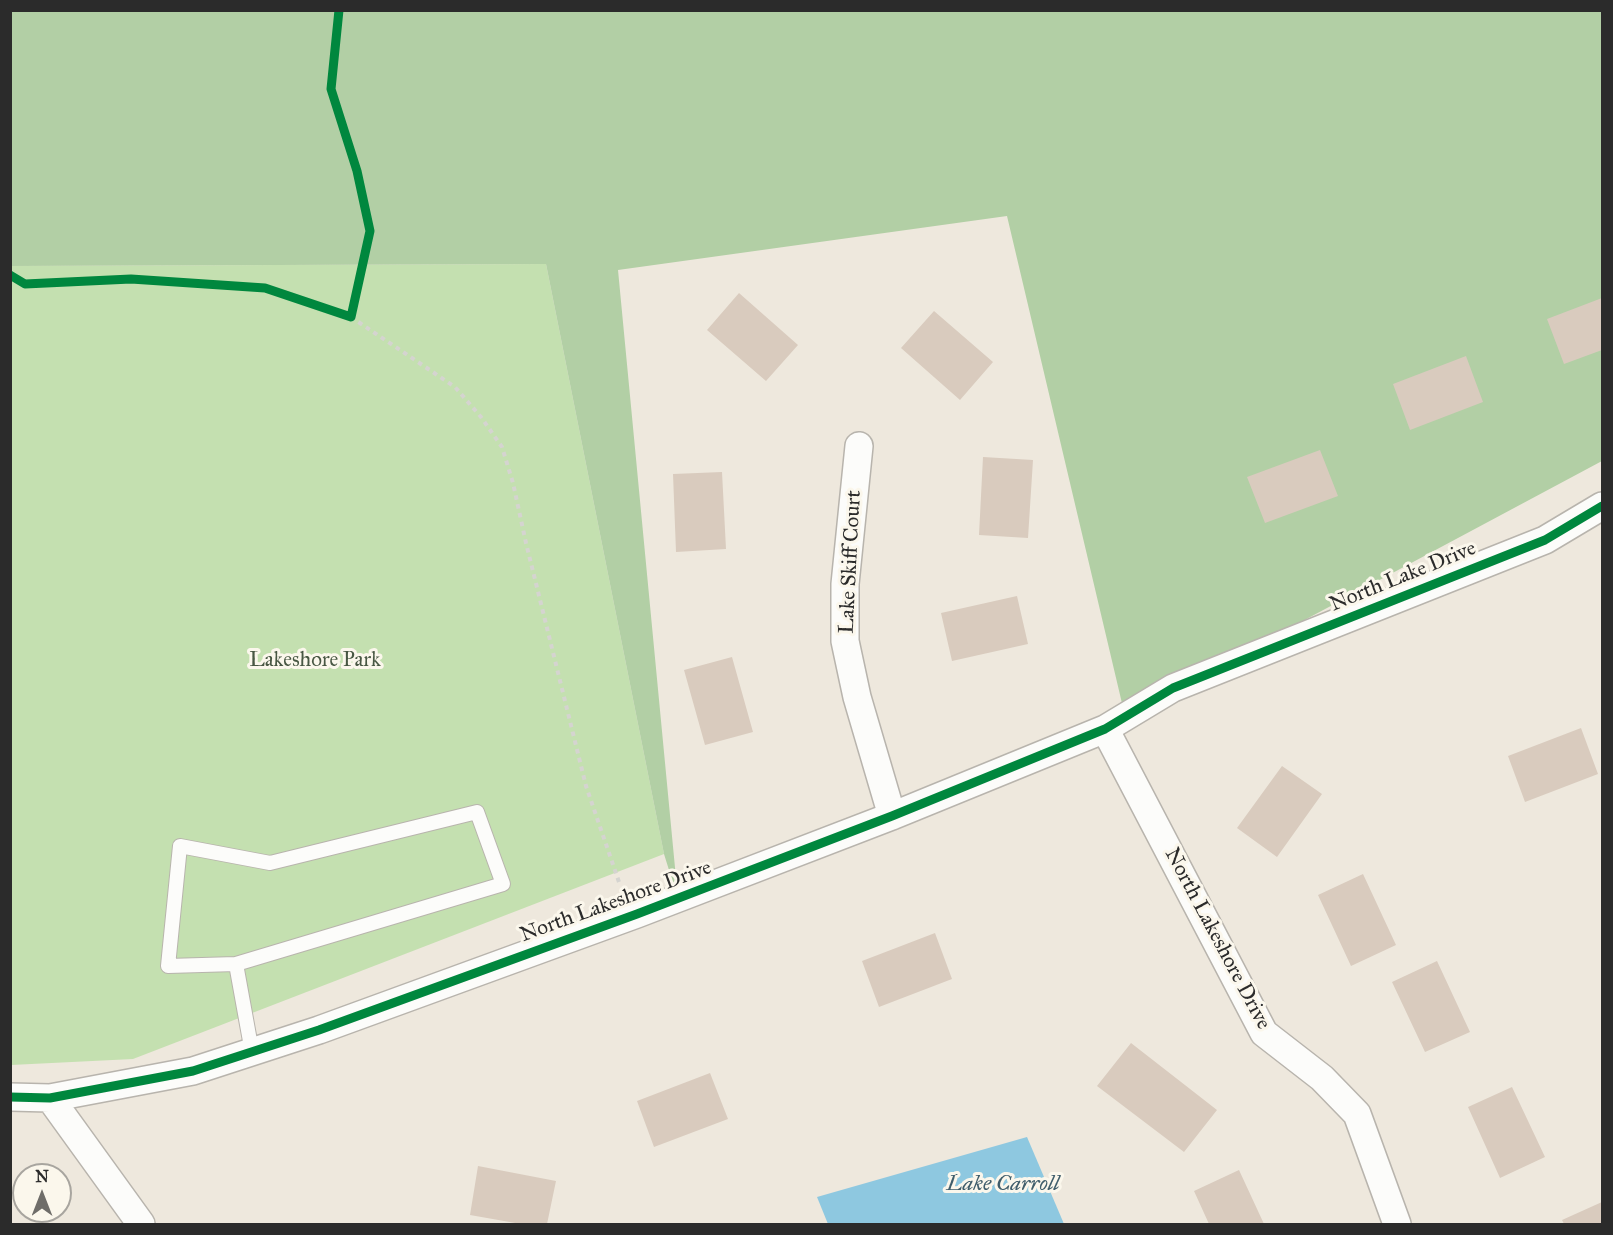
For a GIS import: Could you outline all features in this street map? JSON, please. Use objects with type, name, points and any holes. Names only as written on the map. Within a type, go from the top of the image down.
[{"type":"street","name":"Lake Skiff Court","points":[[859,446],[845,584],[845,641],[856,697],[892,816]]},
{"type":"street","name":"North Lake Drive","points":[[1212,672],[1545,540],[1602,506]]},
{"type":"street","name":"North Lakeshore Drive","points":[[10,1097],[50,1098],[192,1071],[319,1030],[637,915],[892,816],[1105,729],[1173,688],[1212,672]]},
{"type":"street","name":"North Lakeshore Drive","points":[[1105,729],[1264,1033],[1322,1078],[1357,1114],[1397,1224]]},
{"type":"street","points":[[50,1098],[141,1224]]},
{"type":"lane","points":[[477,812],[502,884],[236,964],[168,966],[180,846],[270,862],[477,812]]},
{"type":"lane","points":[[236,964],[252,1052]]},
{"type":"path","points":[[351,317],[353,306]]},
{"type":"path","points":[[340,313],[351,317],[455,387],[481,417],[502,447],[513,483],[525,543],[586,786],[620,885]]},
{"type":"green space","points":[[10,11],[1602,11],[1602,461],[1125,716],[1007,216],[618,270],[678,899],[664,854],[546,264],[11,266]]},
{"type":"green space","name":"Lakeshore Park","points":[[546,264],[664,854],[133,1059],[11,1065],[11,266]]},
{"type":"water","name":"Lake Carroll","points":[[1027,1137],[1064,1224],[828,1224],[817,1197]]},
{"type":"building","points":[[739,293],[798,345],[766,381],[707,330]]},
{"type":"building","points":[[1602,298],[1602,350],[1564,364],[1547,319]]},
{"type":"building","points":[[934,311],[993,362],[960,400],[901,348]]},
{"type":"building","points":[[1466,356],[1483,402],[1410,430],[1393,384]]},
{"type":"building","points":[[1320,450],[1338,496],[1265,523],[1247,477]]},
{"type":"building","points":[[983,457],[1033,460],[1028,538],[979,535]]},
{"type":"building","points":[[722,472],[726,549],[676,552],[673,474]]},
{"type":"building","points":[[1017,596],[1028,644],[952,661],[941,613]]},
{"type":"building","points":[[732,657],[753,732],[705,745],[684,670]]},
{"type":"building","points":[[1581,728],[1598,774],[1525,802],[1508,756]]},
{"type":"building","points":[[1282,766],[1322,794],[1277,857],[1237,828]]},
{"type":"building","points":[[1363,874],[1396,945],[1351,966],[1318,895]]},
{"type":"building","points":[[935,933],[952,979],[879,1007],[862,961]]},
{"type":"building","points":[[1437,961],[1470,1032],[1425,1052],[1392,982]]},
{"type":"building","points":[[1131,1043],[1217,1110],[1184,1152],[1097,1086]]},
{"type":"building","points":[[710,1073],[728,1119],[654,1147],[637,1101]]},
{"type":"building","points":[[1512,1087],[1545,1157],[1500,1178],[1468,1107]]},
{"type":"building","points":[[478,1166],[556,1181],[547,1224],[521,1224],[470,1215]]},
{"type":"building","points":[[1239,1170],[1264,1224],[1209,1224],[1194,1191]]},
{"type":"building","points":[[1602,1202],[1602,1224],[1564,1224],[1562,1220]]},
{"type":"cycle path","points":[[10,275],[25,284],[131,279],[265,288],[351,317],[370,231],[357,171],[331,89],[339,10]]},
{"type":"cycle path","points":[[10,1097],[50,1098],[193,1071],[319,1030],[637,914],[892,816],[1105,729],[1173,688],[1545,540],[1602,506]]}]
